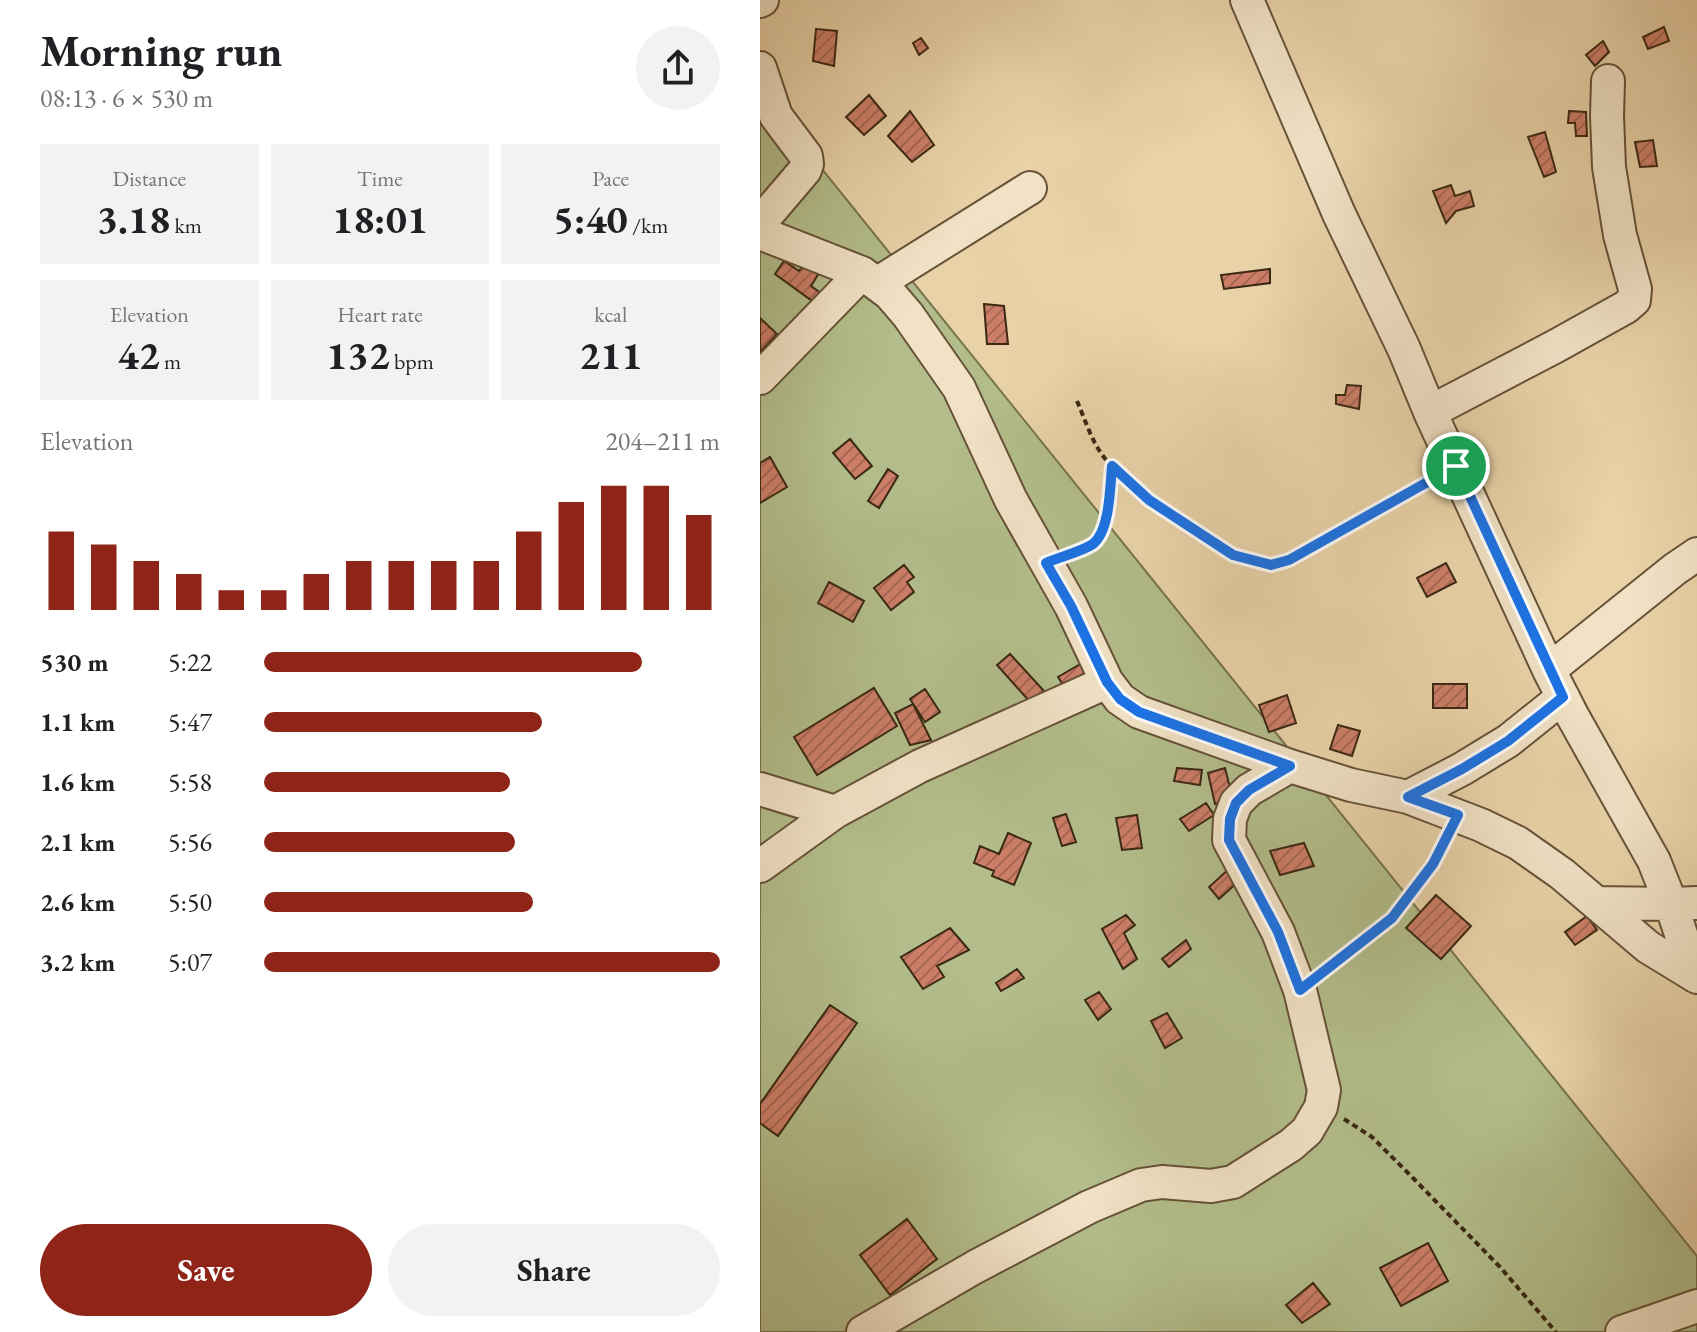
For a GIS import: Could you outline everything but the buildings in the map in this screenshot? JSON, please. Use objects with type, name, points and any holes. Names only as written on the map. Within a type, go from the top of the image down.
[{"type":"street","points":[[1247,0],[1339,214],[1404,349],[1556,684],[1654,861],[1684,903],[1696,977]]},
{"type":"street","points":[[760,68],[776,116],[806,156],[807,164],[760,223]]},
{"type":"street","points":[[1430,412],[1567,340],[1634,300],[1635,289],[1620,235],[1609,167],[1608,81]]},
{"type":"street","points":[[760,378],[870,278],[1030,188]]},
{"type":"street","points":[[760,233],[870,278],[890,294],[908,315],[959,388],[1011,500],[1071,606],[1107,682],[1120,699],[1139,712],[1290,766],[1351,785],[1408,797],[1458,815],[1518,843],[1562,874],[1648,947],[1696,977]]},
{"type":"street","points":[[1408,797],[1508,741],[1556,684],[1665,577],[1697,554]]},
{"type":"street","points":[[760,866],[835,812],[920,766],[1107,682]]},
{"type":"street","points":[[863,1332],[975,1267],[1089,1207],[1141,1185],[1162,1182],[1211,1186],[1233,1182],[1291,1145],[1307,1131],[1321,1107],[1324,1090],[1300,990],[1278,932],[1229,840],[1230,819],[1236,803],[1249,790],[1290,766]]},
{"type":"street","points":[[760,789],[835,812]]},
{"type":"street","points":[[1598,903],[1684,903]]},
{"type":"street","points":[[1622,1332],[1697,1306]]},
{"type":"path","points":[[1077,401],[1102,455],[1149,500],[1233,555],[1271,565],[1289,560],[1456,466]]},
{"type":"path","points":[[1046,563],[1092,544],[1100,536],[1105,522],[1112,466]]},
{"type":"path","points":[[1300,990],[1392,918],[1433,864],[1458,815]]},
{"type":"path","points":[[1321,1107],[1372,1137],[1500,1267],[1556,1332]]},
{"type":"green space","points":[[760,92],[1697,1256],[1697,1332],[760,1332]]},
{"type":"route","points":[[1112,466],[1149,500],[1219,547],[1233,555],[1271,565],[1289,560],[1456,466],[1563,697],[1508,741],[1408,797],[1458,815],[1433,864],[1392,918],[1300,990],[1278,932],[1229,840],[1230,819],[1236,803],[1249,790],[1290,766],[1139,712],[1120,699],[1107,682],[1071,606],[1046,563],[1092,544],[1100,536],[1104,529],[1112,466]]}]
